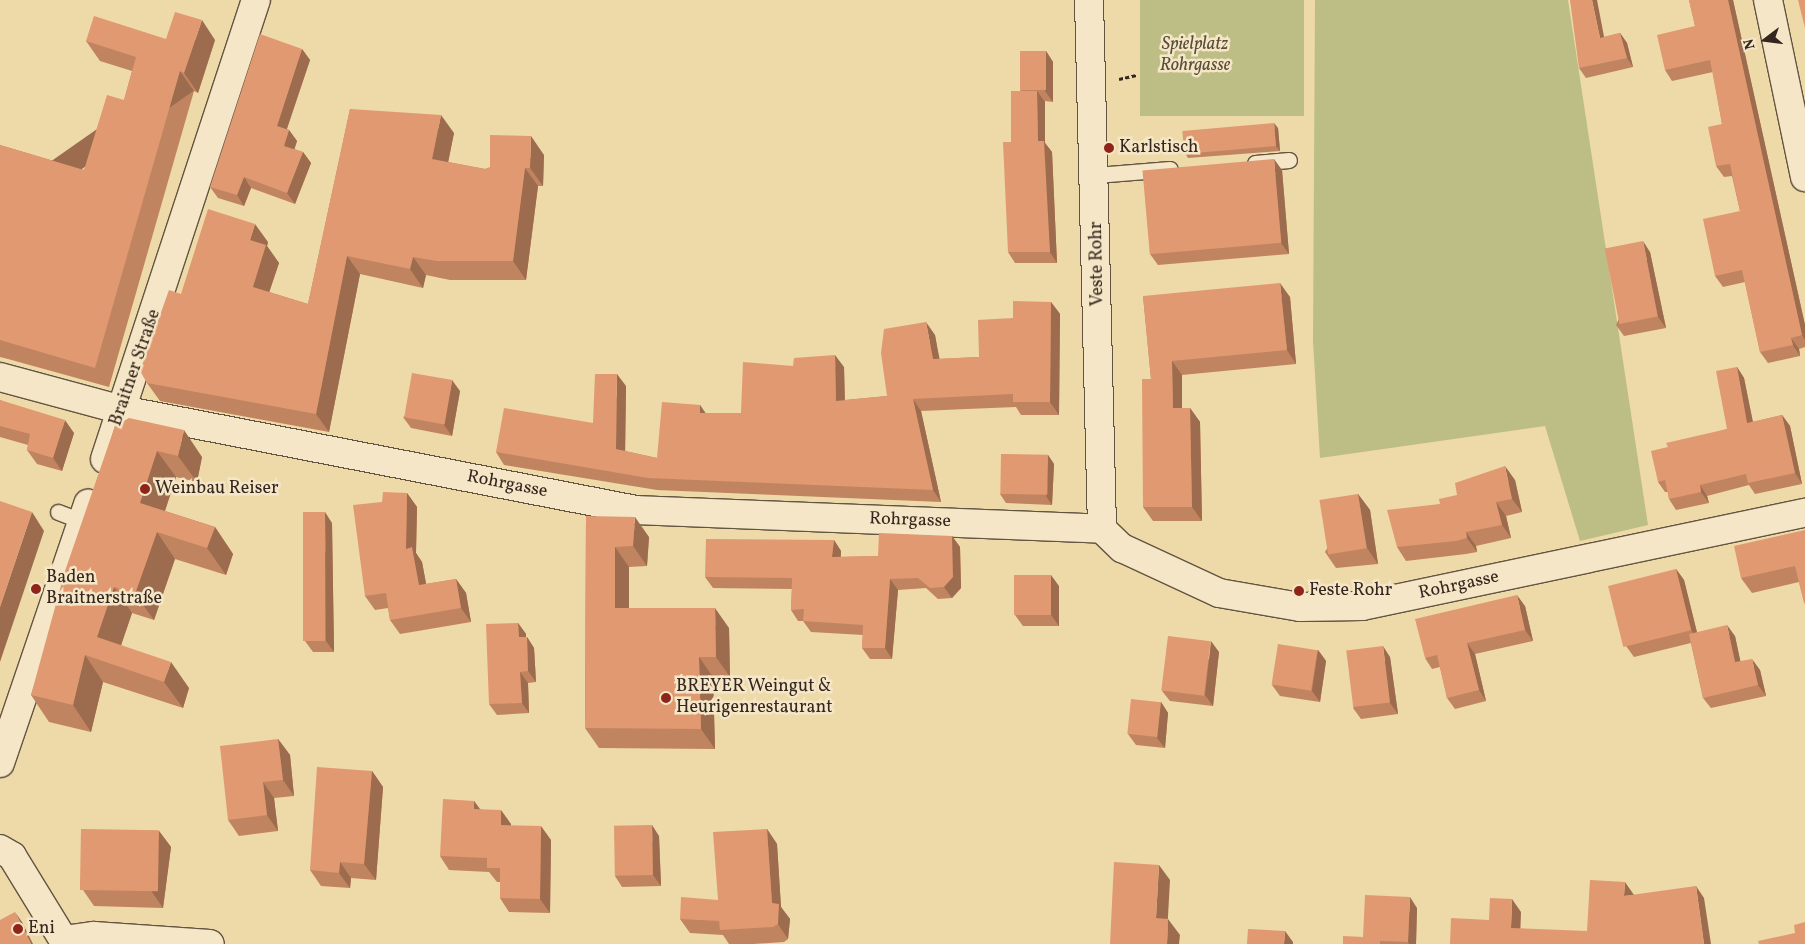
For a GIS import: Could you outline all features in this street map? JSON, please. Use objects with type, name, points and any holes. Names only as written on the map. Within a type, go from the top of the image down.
[{"type":"street","name":"Braitner Straße","points":[[0,763],[70,517],[122,410],[256,0]]},
{"type":"street","name":"Veste Rohr","points":[[1089,0],[1096,175],[1102,529]]},
{"type":"street","points":[[1768,0],[1805,177]]},
{"type":"street","name":"Rohrgasse","points":[[0,378],[122,410],[636,510],[1102,529],[1122,548],[1219,593],[1300,607],[1353,606],[1805,514]]},
{"type":"street","points":[[0,850],[12,856],[62,943],[94,936],[210,944]]},
{"type":"lane","points":[[1241,164],[1290,160]]},
{"type":"lane","points":[[1096,175],[1183,168]]},
{"type":"green space","name":"Spielplatz Rohrgasse","points":[[1140,0],[1304,0],[1304,116],[1140,116]]},
{"type":"green space","points":[[1315,0],[1568,0],[1648,525],[1580,541],[1545,426],[1320,458],[1313,341]]},
{"type":"building","points":[[1570,0],[1592,0],[1600,38],[1620,33],[1627,58],[1579,68]]},
{"type":"building","points":[[1689,0],[1728,0],[1802,335],[1791,338],[1793,345],[1760,352],[1742,270],[1715,276],[1703,219],[1740,211],[1730,164],[1716,166],[1708,127],[1722,124],[1710,60],[1665,70],[1657,35],[1695,26]]},
{"type":"building","points":[[1798,0],[1805,0],[1805,28]]},
{"type":"building","points":[[175,12],[202,20],[184,73],[180,71],[95,368],[0,340],[0,145],[84,170],[107,95],[124,100],[136,57],[86,41],[94,16],[166,39]]},
{"type":"building","points":[[260,34],[302,49],[277,126],[289,130],[284,146],[303,152],[287,193],[244,177],[237,195],[210,187]]},
{"type":"building","points":[[1020,51],[1046,51],[1046,90],[1020,90]]},
{"type":"building","points":[[1011,91],[1037,91],[1038,141],[1044,141],[1050,252],[1008,252],[1003,142],[1011,142]]},
{"type":"building","points":[[350,109],[441,115],[432,159],[485,169],[490,167],[490,135],[531,136],[530,168],[525,168],[513,261],[437,261],[413,257],[410,269],[347,256],[316,414],[147,383],[140,371],[169,290],[181,294],[208,209],[255,224],[250,240],[266,245],[253,287],[308,304]]},
{"type":"building","points":[[1274,123],[1276,146],[1184,154],[1182,131]]},
{"type":"building","points":[[1274,159],[1281,243],[1150,254],[1143,171]]},
{"type":"building","points":[[1643,241],[1658,317],[1619,324],[1605,248]]},
{"type":"building","points":[[1280,283],[1287,350],[1172,361],[1173,408],[1190,408],[1192,507],[1143,507],[1142,379],[1151,379],[1143,296]]},
{"type":"building","points":[[1013,301],[1051,302],[1050,402],[1013,402],[1013,394],[913,399],[933,490],[648,478],[496,452],[504,408],[593,423],[595,374],[617,374],[616,449],[657,458],[662,402],[700,405],[700,413],[741,413],[743,362],[793,366],[794,358],[835,355],[836,401],[887,396],[881,353],[884,329],[926,322],[933,359],[979,357],[978,320],[1013,318]]},
{"type":"building","points":[[1737,367],[1747,423],[1782,415],[1795,473],[1748,483],[1746,474],[1700,485],[1701,492],[1669,499],[1665,480],[1658,482],[1651,451],[1668,447],[1666,443],[1727,429],[1716,371]]},
{"type":"building","points":[[412,373],[452,380],[445,424],[404,417]]},
{"type":"building","points":[[0,400],[65,420],[53,458],[27,450],[30,434],[0,426]]},
{"type":"building","points":[[129,418],[184,430],[178,456],[157,451],[140,503],[215,527],[207,548],[157,532],[135,594],[114,587],[97,637],[171,662],[164,682],[85,655],[73,705],[31,695],[65,571],[115,426]]},
{"type":"building","points":[[1001,454],[1048,455],[1047,495],[1000,494]]},
{"type":"building","points":[[1505,466],[1512,499],[1496,502],[1502,525],[1466,532],[1467,538],[1456,541],[1397,547],[1387,510],[1440,504],[1439,499],[1457,495],[1455,483]]},
{"type":"building","points":[[383,492],[407,493],[406,549],[412,547],[419,585],[456,579],[461,608],[390,620],[386,593],[365,596],[353,505],[382,502]]},
{"type":"building","points":[[1358,494],[1367,548],[1328,554],[1319,500]]},
{"type":"building","points":[[0,501],[32,512],[0,607]]},
{"type":"building","points":[[303,512],[325,512],[325,641],[303,641]]},
{"type":"building","points":[[586,516],[635,517],[633,546],[615,547],[615,608],[715,608],[716,657],[699,657],[701,729],[585,728]]},
{"type":"building","points":[[1805,530],[1805,603],[1795,566],[1741,578],[1734,546]]},
{"type":"building","points":[[879,533],[952,536],[953,577],[944,587],[930,588],[918,578],[890,579],[885,648],[862,648],[863,625],[803,621],[804,609],[791,610],[792,578],[705,577],[706,539],[834,540],[832,557],[878,556]]},
{"type":"building","points":[[1676,569],[1691,630],[1623,647],[1608,586]]},
{"type":"building","points":[[1014,575],[1051,575],[1051,615],[1014,615]]},
{"type":"building","points":[[1517,595],[1525,630],[1467,643],[1479,690],[1447,698],[1437,655],[1425,658],[1415,619]]},
{"type":"building","points":[[518,623],[519,637],[527,637],[528,671],[520,672],[522,703],[489,704],[486,624]]},
{"type":"building","points":[[1727,625],[1735,662],[1752,659],[1758,685],[1703,698],[1689,634]]},
{"type":"building","points":[[1168,636],[1211,641],[1204,696],[1161,691]]},
{"type":"building","points":[[1278,644],[1318,650],[1311,691],[1272,684]]},
{"type":"building","points":[[1383,646],[1390,703],[1353,707],[1346,651]]},
{"type":"building","points":[[1131,699],[1161,702],[1157,737],[1127,734]]},
{"type":"building","points":[[278,739],[283,780],[263,782],[267,815],[228,820],[220,746]]},
{"type":"building","points":[[317,767],[372,771],[364,864],[340,862],[339,873],[310,870]]},
{"type":"building","points":[[443,799],[474,801],[474,809],[501,810],[501,825],[541,826],[540,899],[500,898],[500,868],[487,868],[487,858],[440,856]]},
{"type":"building","points":[[652,825],[653,875],[615,876],[614,826]]},
{"type":"building","points":[[81,829],[159,830],[158,891],[80,890]]},
{"type":"building","points":[[767,829],[772,903],[779,904],[778,924],[773,927],[720,930],[719,921],[680,919],[681,897],[718,900],[713,832]]},
{"type":"building","points":[[1114,862],[1159,865],[1156,918],[1168,919],[1167,944],[1110,944]]},
{"type":"building","points":[[1590,880],[1625,882],[1624,896],[1696,886],[1704,944],[1450,944],[1451,918],[1489,920],[1490,898],[1512,899],[1511,928],[1587,931]]},
{"type":"building","points":[[1365,895],[1410,897],[1408,942],[1380,941],[1380,944],[1343,944],[1343,936],[1363,937]]},
{"type":"building","name":"Eni","points":[[15,912],[31,944],[0,944],[0,920]]},
{"type":"building","points":[[1805,922],[1805,944],[1759,944],[1758,941],[1795,933],[1794,925]]},
{"type":"building","points":[[1248,929],[1285,931],[1284,944],[1247,944]]},
{"type":"place","name":"Karlstisch","points":[[1109,148]]},
{"type":"place","name":"Weinbau Reiser","points":[[145,489]]},
{"type":"place","name":"Baden Braitnerstraße","points":[[36,589]]},
{"type":"place","name":"Feste Rohr","points":[[1299,591]]},
{"type":"place","name":"BREYER Weingut & Heurigenrestaurant","points":[[666,698]]},
{"type":"place","name":"Eni","points":[[18,929]]}]
